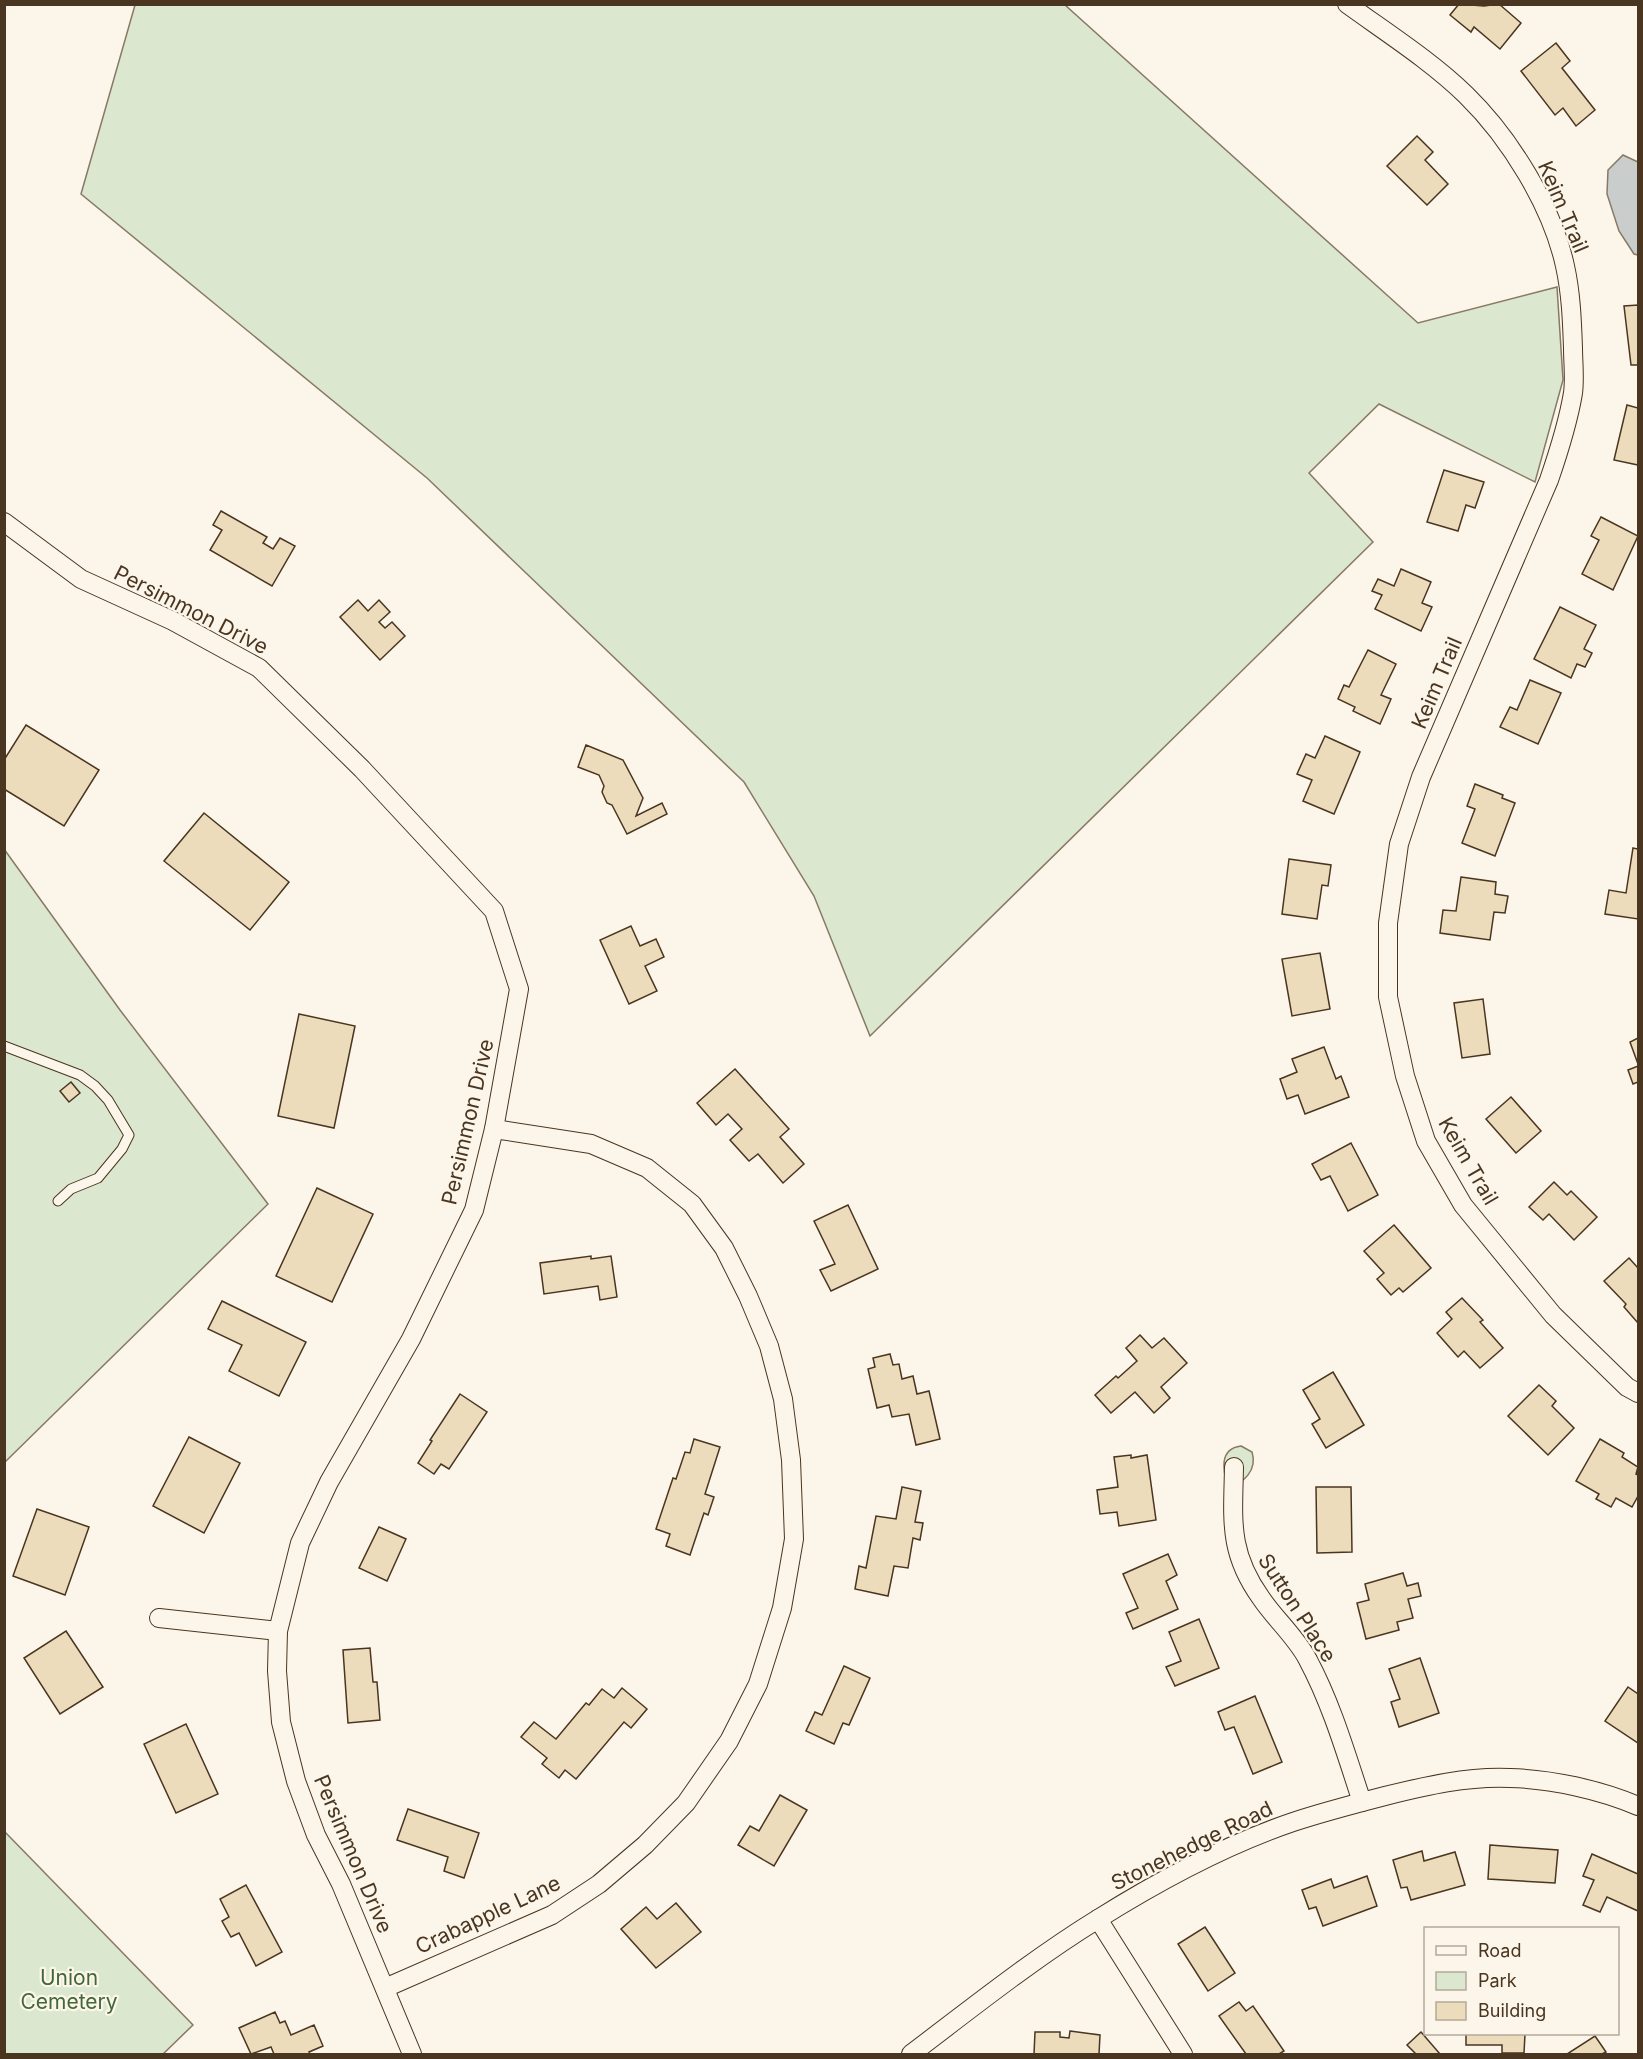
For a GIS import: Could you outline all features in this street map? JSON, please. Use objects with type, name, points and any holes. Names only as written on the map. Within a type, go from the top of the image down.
[{"type":"street","name":"Keim Trail","points":[[1347,4],[1466,95],[1498,131],[1532,181],[1552,228],[1565,265],[1572,313],[1574,390],[1565,432],[1549,480],[1421,777],[1400,844],[1388,923],[1388,997],[1405,1076],[1426,1142],[1463,1204],[1553,1315],[1627,1387],[1638,1393]]},
{"type":"street","name":"Persimmon Drive","points":[[4,522],[81,579],[173,621],[260,668],[362,769],[494,911],[519,989],[494,1130],[474,1210],[411,1339],[329,1482],[300,1543],[278,1631],[277,1671],[281,1722],[296,1781],[316,1835],[341,1884],[412,2055]]},
{"type":"street","name":"Crabapple Lane","points":[[385,1988],[552,1915],[599,1884],[645,1845],[686,1803],[729,1741],[758,1684],[782,1608],[794,1539],[791,1460],[783,1400],[769,1346],[744,1287],[724,1248],[692,1204],[647,1168],[591,1144],[494,1130]]},
{"type":"street","name":"Sutton Place","points":[[1234,1467],[1233,1526],[1239,1559],[1260,1597],[1307,1658],[1339,1732],[1362,1802]]},
{"type":"street","points":[[159,1618],[278,1631]]},
{"type":"street","name":"Stonehedge Road","points":[[911,2055],[1024,1969],[1098,1919],[1169,1878],[1236,1846],[1292,1823],[1440,1782],[1510,1778],[1571,1786],[1638,1806]]},
{"type":"street","points":[[1098,1919],[1183,2055]]},
{"type":"lane","points":[[4,1046],[80,1075],[108,1100],[129,1135],[122,1149],[98,1178],[71,1189],[58,1201]]},
{"type":"green space","points":[[135,5],[1065,5],[1418,323],[1557,287],[1563,380],[1535,482],[1379,404],[1309,473],[1373,542],[870,1036],[814,896],[744,782],[427,478],[81,194]]},
{"type":"green space","points":[[4,849],[120,1010],[268,1204],[5,1462]]},
{"type":"green space","points":[[1241,1446],[1252,1452],[1253,1465],[1244,1479],[1228,1490],[1224,1469],[1225,1457],[1233,1448]]},
{"type":"green space","name":"Union Cemetery","points":[[5,1832],[193,2025],[163,2054],[5,2054]]},
{"type":"shaded area","points":[[1623,155],[1638,162],[1638,255],[1634,254],[1619,231],[1607,194],[1608,170]]},
{"type":"building","points":[[1459,4],[1484,6],[1499,4],[1521,23],[1500,49],[1474,27],[1471,32],[1450,15]]},
{"type":"building","points":[[1556,43],[1570,61],[1562,68],[1595,110],[1576,126],[1563,108],[1555,115],[1521,71]]},
{"type":"building","points":[[1417,136],[1433,152],[1425,160],[1448,184],[1427,205],[1387,166]]},
{"type":"building","points":[[1638,305],[1638,365],[1631,365],[1624,306]]},
{"type":"building","points":[[1627,405],[1638,408],[1638,465],[1614,460]]},
{"type":"building","points":[[1444,470],[1484,482],[1475,508],[1466,505],[1458,531],[1427,522]]},
{"type":"building","points":[[221,511],[267,537],[263,543],[273,549],[280,538],[295,546],[272,586],[210,550],[222,530],[213,525]]},
{"type":"building","points":[[1601,517],[1638,536],[1613,590],[1582,574],[1599,540],[1591,536]]},
{"type":"building","points":[[1401,569],[1431,582],[1422,603],[1432,607],[1421,631],[1375,609],[1382,595],[1372,591],[1378,579],[1394,586]]},
{"type":"building","points":[[358,600],[368,611],[379,600],[390,612],[379,622],[385,628],[392,622],[405,636],[380,660],[340,617]]},
{"type":"building","points":[[1560,607],[1596,625],[1584,649],[1592,653],[1585,667],[1577,664],[1571,678],[1534,659]]},
{"type":"building","points":[[1368,650],[1396,664],[1381,695],[1391,699],[1380,724],[1353,711],[1355,707],[1338,699],[1344,685],[1349,687]]},
{"type":"building","points":[[1530,680],[1561,693],[1538,744],[1500,727],[1510,707],[1517,710]]},
{"type":"building","points":[[26,725],[99,770],[64,826],[4,789],[4,760]]},
{"type":"building","points":[[1325,736],[1360,752],[1334,814],[1303,801],[1312,780],[1297,774],[1306,754],[1315,758]]},
{"type":"building","points":[[586,745],[623,760],[643,798],[636,816],[662,803],[667,814],[627,834],[612,805],[607,803],[599,775],[578,767]]},
{"type":"building","points":[[1475,784],[1503,795],[1502,798],[1515,803],[1495,856],[1462,843],[1475,809],[1467,806]]},
{"type":"building","points":[[204,813],[289,882],[250,930],[164,861]]},
{"type":"building","points":[[1633,848],[1638,849],[1638,919],[1605,914],[1609,890],[1626,893]]},
{"type":"building","points":[[1289,859],[1331,865],[1328,886],[1322,885],[1317,919],[1282,914]]},
{"type":"building","points":[[1461,877],[1496,882],[1495,894],[1508,896],[1505,913],[1494,912],[1490,940],[1440,933],[1443,910],[1456,911]]},
{"type":"building","points":[[631,926],[640,946],[656,939],[664,957],[645,966],[657,991],[629,1004],[600,940]]},
{"type":"building","points":[[1320,953],[1330,1009],[1292,1016],[1282,959]]},
{"type":"building","points":[[1483,999],[1490,1054],[1462,1058],[1454,1003]]},
{"type":"building","points":[[299,1014],[355,1026],[334,1128],[278,1116]]},
{"type":"building","points":[[1638,1038],[1638,1064],[1630,1042]]},
{"type":"building","points":[[1324,1047],[1336,1079],[1341,1076],[1349,1097],[1305,1114],[1298,1095],[1287,1099],[1280,1079],[1297,1072],[1292,1059]]},
{"type":"building","points":[[1638,1066],[1638,1082],[1633,1084],[1628,1070]]},
{"type":"building","points":[[735,1069],[789,1129],[780,1137],[804,1164],[783,1183],[758,1154],[749,1161],[730,1140],[742,1129],[728,1114],[716,1125],[697,1103]]},
{"type":"building","points":[[71,1082],[80,1093],[69,1102],[60,1091]]},
{"type":"building","points":[[1511,1097],[1541,1131],[1516,1153],[1486,1119]]},
{"type":"building","points":[[1351,1143],[1378,1195],[1348,1211],[1330,1176],[1321,1180],[1312,1164]]},
{"type":"building","points":[[1554,1182],[1567,1195],[1571,1191],[1597,1217],[1574,1240],[1549,1214],[1543,1220],[1529,1207]]},
{"type":"building","points":[[317,1188],[373,1214],[332,1302],[276,1276]]},
{"type":"building","points":[[848,1205],[878,1269],[831,1291],[820,1270],[835,1264],[814,1221]]},
{"type":"building","points":[[1394,1225],[1431,1268],[1403,1292],[1399,1288],[1391,1295],[1377,1279],[1384,1273],[1364,1251]]},
{"type":"building","points":[[591,1256],[591,1259],[611,1256],[617,1297],[600,1300],[598,1286],[544,1294],[540,1263]]},
{"type":"building","points":[[1629,1258],[1638,1268],[1638,1323],[1624,1307],[1626,1304],[1604,1281]]},
{"type":"building","points":[[1462,1298],[1483,1320],[1480,1322],[1503,1348],[1480,1368],[1464,1351],[1458,1357],[1437,1333],[1452,1319],[1446,1312]]},
{"type":"building","points":[[222,1301],[306,1342],[279,1396],[229,1371],[242,1345],[208,1329]]},
{"type":"building","points":[[1140,1335],[1152,1348],[1164,1338],[1187,1363],[1161,1387],[1170,1398],[1154,1413],[1135,1392],[1111,1413],[1095,1395],[1137,1361],[1126,1348]]},
{"type":"building","points":[[890,1354],[893,1365],[899,1364],[902,1379],[913,1376],[917,1394],[929,1391],[940,1439],[916,1445],[909,1414],[892,1417],[889,1405],[877,1408],[868,1369],[875,1367],[873,1358]]},
{"type":"building","points":[[1333,1372],[1364,1425],[1326,1448],[1312,1424],[1320,1419],[1303,1390]]},
{"type":"building","points":[[1539,1385],[1556,1401],[1552,1406],[1574,1428],[1548,1455],[1508,1416]]},
{"type":"building","points":[[460,1394],[487,1412],[449,1469],[441,1464],[434,1474],[418,1463]]},
{"type":"building","points":[[189,1437],[240,1463],[204,1533],[153,1506]]},
{"type":"building","points":[[694,1439],[720,1447],[705,1494],[714,1497],[708,1515],[704,1513],[690,1555],[666,1546],[670,1534],[656,1529],[673,1478],[676,1479],[685,1452],[690,1453]]},
{"type":"building","points":[[1600,1439],[1624,1453],[1622,1457],[1638,1467],[1636,1474],[1638,1475],[1638,1496],[1632,1507],[1616,1498],[1611,1507],[1596,1499],[1599,1494],[1576,1481]]},
{"type":"building","points":[[1131,1455],[1131,1458],[1147,1455],[1156,1520],[1119,1526],[1117,1512],[1100,1514],[1097,1490],[1118,1487],[1114,1457]]},
{"type":"building","points":[[902,1487],[921,1491],[915,1522],[923,1523],[920,1540],[913,1538],[908,1568],[894,1566],[888,1596],[855,1589],[859,1566],[866,1568],[876,1516],[896,1519]]},
{"type":"building","points":[[1316,1487],[1351,1487],[1352,1552],[1317,1553]]},
{"type":"building","points":[[37,1509],[89,1527],[65,1595],[13,1576]]},
{"type":"building","points":[[379,1527],[406,1539],[387,1581],[359,1568]]},
{"type":"building","points":[[1168,1554],[1177,1575],[1166,1581],[1178,1609],[1133,1629],[1126,1613],[1138,1608],[1123,1574]]},
{"type":"building","points":[[1403,1573],[1407,1586],[1418,1583],[1421,1596],[1408,1599],[1413,1618],[1397,1622],[1399,1630],[1366,1639],[1357,1603],[1369,1600],[1365,1584]]},
{"type":"building","points":[[1199,1619],[1219,1668],[1175,1686],[1166,1667],[1181,1661],[1169,1632]]},
{"type":"building","points":[[66,1631],[103,1687],[60,1714],[24,1658]]},
{"type":"building","points":[[370,1648],[373,1682],[377,1682],[380,1720],[348,1723],[343,1650]]},
{"type":"building","points":[[1420,1658],[1439,1713],[1399,1727],[1391,1702],[1400,1699],[1389,1669]]},
{"type":"building","points":[[844,1666],[870,1678],[849,1725],[843,1723],[834,1744],[806,1731],[815,1712],[822,1715]]},
{"type":"building","points":[[1628,1687],[1638,1694],[1638,1743],[1605,1721]]},
{"type":"building","points":[[622,1688],[647,1709],[631,1728],[624,1722],[576,1779],[565,1770],[559,1778],[542,1764],[547,1758],[521,1737],[534,1722],[556,1739],[586,1703],[589,1705],[602,1689],[614,1698]]},
{"type":"building","points":[[1255,1696],[1282,1762],[1253,1774],[1234,1727],[1225,1730],[1218,1712]]},
{"type":"building","points":[[186,1724],[218,1794],[176,1813],[144,1744]]},
{"type":"building","points":[[780,1795],[807,1810],[774,1866],[738,1845],[750,1826],[759,1831]]},
{"type":"building","points":[[408,1809],[479,1833],[464,1878],[444,1871],[448,1857],[397,1840]]},
{"type":"building","points":[[1490,1845],[1558,1850],[1555,1883],[1488,1879]]},
{"type":"building","points":[[1422,1851],[1424,1861],[1455,1852],[1465,1885],[1411,1900],[1407,1887],[1401,1888],[1393,1860]]},
{"type":"building","points":[[1592,1854],[1638,1874],[1638,1911],[1607,1897],[1600,1912],[1583,1905],[1594,1880],[1583,1876]]},
{"type":"building","points":[[1367,1876],[1377,1906],[1323,1926],[1316,1907],[1309,1909],[1302,1890],[1331,1879],[1334,1888]]},
{"type":"building","points":[[246,1885],[282,1952],[256,1966],[239,1933],[231,1937],[222,1921],[229,1917],[220,1899]]},
{"type":"building","points":[[676,1903],[701,1932],[656,1968],[621,1929],[646,1907],[657,1919]]},
{"type":"building","points":[[1205,1927],[1235,1973],[1208,1991],[1178,1944]]},
{"type":"building","points":[[1239,2002],[1246,2011],[1253,2006],[1284,2051],[1279,2054],[1246,2054],[1219,2016]]},
{"type":"building","points":[[275,2012],[280,2023],[285,2021],[291,2035],[314,2025],[323,2046],[309,2052],[310,2054],[274,2054],[271,2047],[251,2054],[239,2028]]},
{"type":"building","points":[[1070,2031],[1100,2035],[1099,2054],[1034,2054],[1035,2032],[1060,2032],[1060,2037],[1069,2038]]},
{"type":"building","points":[[1421,2032],[1440,2054],[1416,2054],[1407,2045]]},
{"type":"building","points":[[1466,2035],[1525,2035],[1524,2053],[1502,2053],[1502,2045],[1466,2045]]},
{"type":"building","points":[[1595,2036],[1606,2052],[1567,2054]]}]
